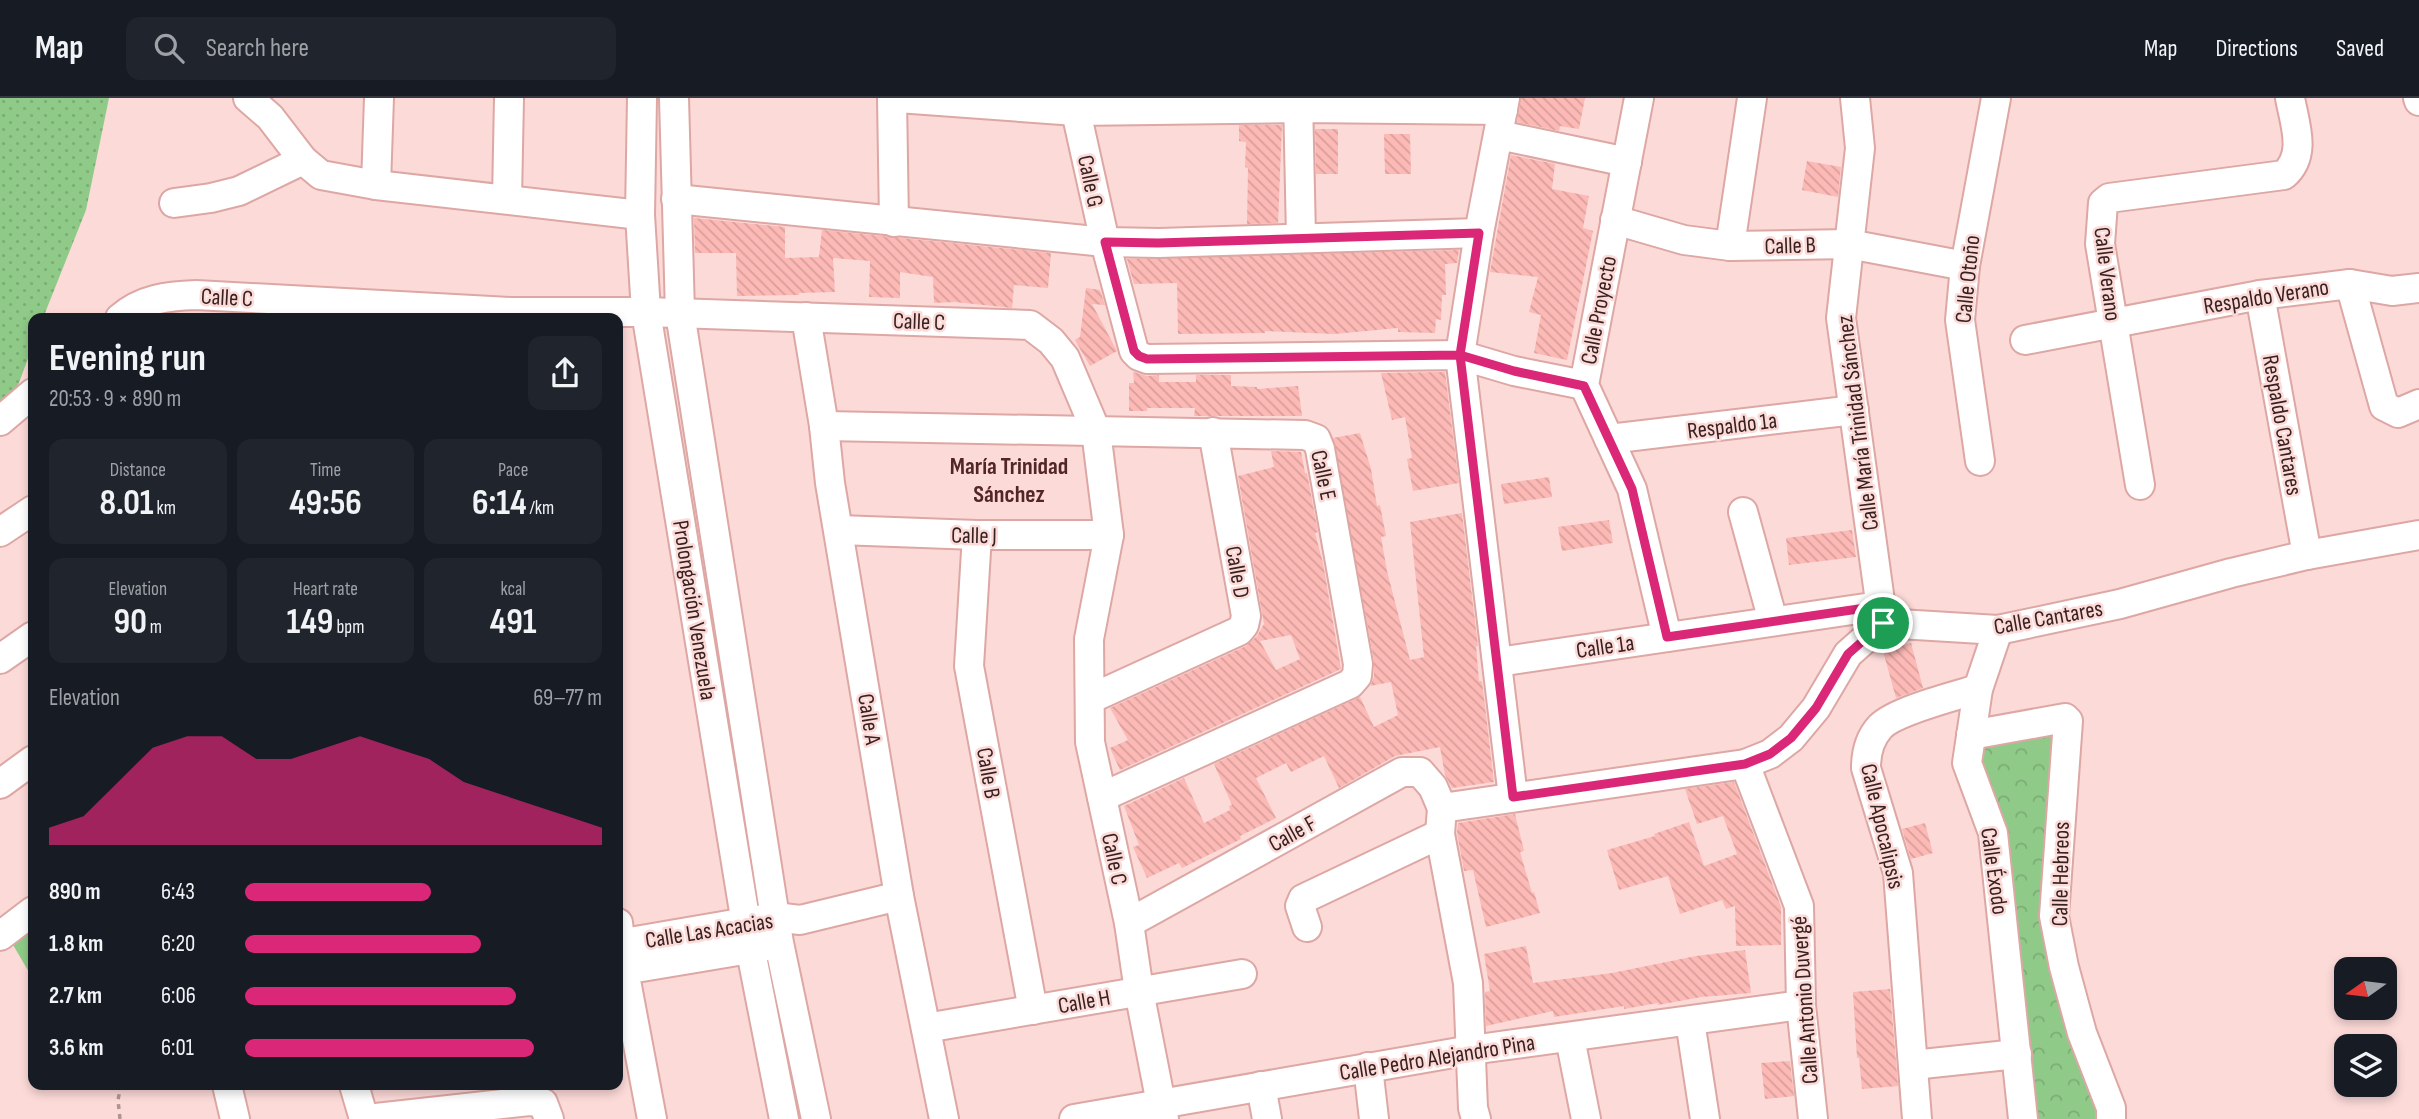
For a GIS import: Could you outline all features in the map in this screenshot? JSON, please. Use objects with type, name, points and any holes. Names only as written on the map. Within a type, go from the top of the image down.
[{"type":"street","points":[[248,98],[270,117],[303,160],[321,175],[376,185],[640,215]]},
{"type":"street","points":[[376,185],[379,98]]},
{"type":"street","points":[[508,199],[509,98]]},
{"type":"street","name":"Prolongación Venezuela","points":[[642,98],[640,215],[646,312],[748,935],[784,1119]]},
{"type":"street","name":"Prolongación Venezuela","points":[[674,98],[680,313],[816,1119]]},
{"type":"street","points":[[892,98],[894,222]]},
{"type":"street","points":[[898,98],[1075,104],[1299,103],[1502,114],[1627,162]]},
{"type":"street","name":"Calle Proyecto","points":[[1639,98],[1584,386],[1632,489],[1667,637]]},
{"type":"street","points":[[1730,246],[1752,98]]},
{"type":"street","name":"Calle María Trinidad Sánchez","points":[[1855,98],[1860,148],[1841,318],[1881,614]]},
{"type":"street","name":"Calle Otoño","points":[[1980,461],[1960,320],[1965,266],[1996,98]]},
{"type":"street","name":"Calle Verano","points":[[2140,485],[2100,244],[2103,203],[2109,198],[2284,175],[2294,167],[2299,149],[2290,98]]},
{"type":"street","points":[[1299,103],[1301,237]]},
{"type":"street","name":"Calle G","points":[[1075,104],[1105,242],[1134,351],[1139,356],[1147,359],[1460,355],[1514,371],[1584,386]]},
{"type":"street","points":[[1502,114],[1479,233],[1460,355],[1513,797]]},
{"type":"street","points":[[174,203],[239,191],[303,160]]},
{"type":"street","points":[[676,199],[1105,242],[1158,243],[1479,233]]},
{"type":"street","name":"Calle B","points":[[1615,220],[1669,237],[1730,246],[1849,244],[1965,266]]},
{"type":"street","points":[[2350,284],[2384,406],[2398,413],[2419,404]]},
{"type":"street","name":"Respaldo Verano","points":[[2025,340],[2260,295],[2350,284],[2392,291],[2419,288]]},
{"type":"street","name":"Calle C","points":[[126,313],[162,297],[195,295],[479,313]]},
{"type":"street","name":"Respaldo Cantares","points":[[2260,295],[2307,555]]},
{"type":"street","name":"Calle C","points":[[601,313],[646,312],[1030,325],[1051,341],[1065,358],[1096,431],[1109,535],[1089,639],[1090,742],[1129,923],[1139,991],[1163,1111]]},
{"type":"street","name":"Calle A","points":[[806,317],[824,426],[830,483],[899,896],[944,1119]]},
{"type":"street","points":[[0,421],[28,397]]},
{"type":"street","name":"Respaldo 1a","points":[[1609,439],[1854,410]]},
{"type":"street","name":"Calle E","points":[[824,426],[1213,432],[1305,435],[1316,439],[1351,623],[1357,676],[1350,684],[1102,797]]},
{"type":"street","name":"Calle D","points":[[1090,699],[1240,631],[1244,625],[1246,616],[1213,432]]},
{"type":"street","points":[[1743,512],[1773,621]]},
{"type":"street","points":[[0,532],[28,513]]},
{"type":"street","name":"Calle J","points":[[839,530],[976,535],[1109,535]]},
{"type":"street","name":"Calle B","points":[[976,535],[970,666],[1033,1010]]},
{"type":"street","name":"Calle Cantares","points":[[1881,614],[1998,630],[2120,604],[2307,555],[2419,535]]},
{"type":"street","points":[[1307,927],[1300,906],[1303,899],[1441,821],[1513,797],[1745,764],[1770,754],[1791,738],[1816,708],[1848,654],[1881,614]]},
{"type":"street","name":"Calle 1a","points":[[1498,662],[1773,621],[1881,614]]},
{"type":"street","name":"Calle Éxodo","points":[[1998,630],[1978,689],[1967,763],[1993,833],[2023,1119]]},
{"type":"street","points":[[0,659],[28,639]]},
{"type":"street","name":"Calle Apocalipsis","points":[[1917,1119],[1898,873],[1866,768],[1866,752],[1879,727],[1893,718],[1978,689]]},
{"type":"street","name":"Calle Hebreos","points":[[1971,735],[2067,719],[2054,916],[2064,967],[2082,1033],[2111,1108],[2111,1119]]},
{"type":"street","points":[[0,784],[28,764]]},
{"type":"street","name":"Calle Antonio Duvergé","points":[[1745,764],[1799,906],[1801,1005],[1813,1119]]},
{"type":"street","name":"Calle F","points":[[1129,923],[1402,772],[1420,772],[1433,788],[1441,821]]},
{"type":"street","points":[[1441,821],[1468,984],[1476,1119]]},
{"type":"street","name":"Calle Las Acacias","points":[[623,950],[748,935],[899,896]]},
{"type":"street","points":[[0,936],[28,915]]},
{"type":"street","points":[[623,966],[652,1119]]},
{"type":"street","name":"Calle H","points":[[926,1028],[1242,974]]},
{"type":"street","name":"Calle Pedro Alejandro Pina","points":[[1074,1119],[1163,1111],[1261,1086],[1471,1050],[1801,1005]]},
{"type":"street","points":[[1690,1021],[1705,1119]]},
{"type":"street","points":[[1570,1038],[1587,1119]]},
{"type":"street","points":[[1913,1065],[2017,1054]]},
{"type":"street","points":[[1368,1067],[1374,1119]]},
{"type":"street","points":[[1261,1086],[1268,1119]]},
{"type":"street","points":[[228,1090],[235,1119]]},
{"type":"street","points":[[356,1090],[365,1119],[529,1101],[543,1102],[549,1119]]},
{"type":"path","points":[[120,1090],[120,1119]]},
{"type":"green space","points":[[0,98],[109,98],[86,210],[45,313],[28,313],[28,358],[0,434]]},
{"type":"green space","points":[[2066,719],[2049,917],[2107,1119],[2026,1119],[1974,738]]},
{"type":"green space","points":[[28,926],[28,970],[9,938]]},
{"type":"building","points":[[1521,98],[1585,98],[1579,129],[1560,126],[1559,131],[1517,122]]},
{"type":"building","points":[[1239,125],[1282,125],[1278,223],[1247,224],[1246,142],[1239,141]]},
{"type":"building","points":[[1315,129],[1338,129],[1338,174],[1316,174]]},
{"type":"building","points":[[1384,134],[1410,134],[1411,174],[1385,174]]},
{"type":"building","points":[[1511,155],[1555,164],[1552,189],[1589,196],[1583,228],[1593,231],[1567,360],[1534,353],[1541,315],[1529,312],[1538,277],[1490,272]]},
{"type":"building","points":[[1807,161],[1841,167],[1838,197],[1802,190]]},
{"type":"building","points":[[694,218],[785,227],[785,258],[819,257],[822,230],[1051,253],[1048,288],[1014,285],[1012,308],[955,302],[934,303],[933,277],[900,272],[900,298],[869,297],[870,261],[833,258],[835,292],[737,296],[736,253],[695,253]]},
{"type":"building","points":[[1459,250],[1457,263],[1445,264],[1446,295],[1442,295],[1441,320],[1436,319],[1435,333],[1398,332],[1398,328],[1334,334],[1265,331],[1178,334],[1177,283],[1134,284],[1127,259]]},
{"type":"building","points":[[1086,288],[1100,290],[1105,305],[1092,304],[1117,351],[1090,366],[1075,340],[1080,337]]},
{"type":"building","points":[[1133,372],[1147,376],[1159,375],[1159,382],[1196,382],[1196,375],[1231,375],[1231,386],[1257,389],[1298,386],[1302,416],[1194,416],[1195,408],[1147,408],[1147,411],[1129,411],[1129,383],[1134,383]]},
{"type":"building","points":[[1445,372],[1459,483],[1413,491],[1407,459],[1412,458],[1405,417],[1392,420],[1381,373]]},
{"type":"building","points":[[1360,433],[1371,469],[1377,506],[1380,505],[1386,536],[1381,537],[1387,571],[1410,660],[1424,657],[1410,522],[1462,513],[1478,646],[1479,681],[1482,681],[1494,782],[1452,788],[1445,775],[1440,747],[1395,756],[1339,788],[1324,756],[1291,772],[1286,763],[1256,778],[1276,818],[1240,836],[1241,839],[1182,868],[1179,863],[1147,878],[1133,847],[1139,845],[1124,806],[1184,778],[1204,823],[1230,810],[1229,806],[1232,805],[1214,764],[1360,697],[1374,727],[1398,715],[1391,682],[1370,686],[1374,677],[1374,661],[1333,438]]},
{"type":"building","points":[[1271,451],[1301,452],[1318,532],[1315,533],[1323,563],[1341,669],[1120,770],[1110,748],[1128,740],[1110,708],[1246,646],[1257,636],[1264,624],[1238,476],[1274,467]],"holes":[[[1291,635],[1300,659],[1276,670],[1260,641]]]},
{"type":"building","points":[[1549,477],[1552,497],[1504,504],[1501,484]]},
{"type":"building","points":[[1609,520],[1613,543],[1562,551],[1558,527]]},
{"type":"building","points":[[1852,530],[1856,557],[1789,565],[1786,538]]},
{"type":"building","points":[[1911,643],[1923,688],[1896,698],[1883,651]]},
{"type":"building","points":[[1734,782],[1781,907],[1781,945],[1736,946],[1735,906],[1726,909],[1722,900],[1680,914],[1668,876],[1619,890],[1607,850],[1655,836],[1654,834],[1689,822],[1704,866],[1737,854],[1723,816],[1697,824],[1685,789]]},
{"type":"building","points":[[1515,814],[1524,851],[1520,852],[1540,913],[1486,927],[1473,870],[1464,871],[1457,833],[1458,823]]},
{"type":"building","points":[[1925,823],[1933,853],[1911,859],[1902,829]]},
{"type":"building","points":[[1526,946],[1533,983],[1612,973],[1696,956],[1745,950],[1751,993],[1701,997],[1624,1009],[1624,1006],[1554,1017],[1553,1011],[1486,1026],[1485,992],[1490,991],[1484,954]]},
{"type":"building","points":[[1890,989],[1898,1086],[1862,1089],[1857,1058],[1853,992]]},
{"type":"building","points":[[1790,1061],[1794,1096],[1765,1099],[1761,1063]]},
{"type":"district","name":"María Trinidad Sánchez","points":[[1009,480]]},
{"type":"route","points":[[1883,623],[1848,654],[1816,708],[1791,738],[1770,754],[1745,764],[1513,797],[1460,355],[1479,233],[1158,243],[1105,242],[1134,351],[1147,359],[1460,355],[1514,371],[1584,386],[1632,489],[1667,637],[1879,606],[1883,623]]}]
